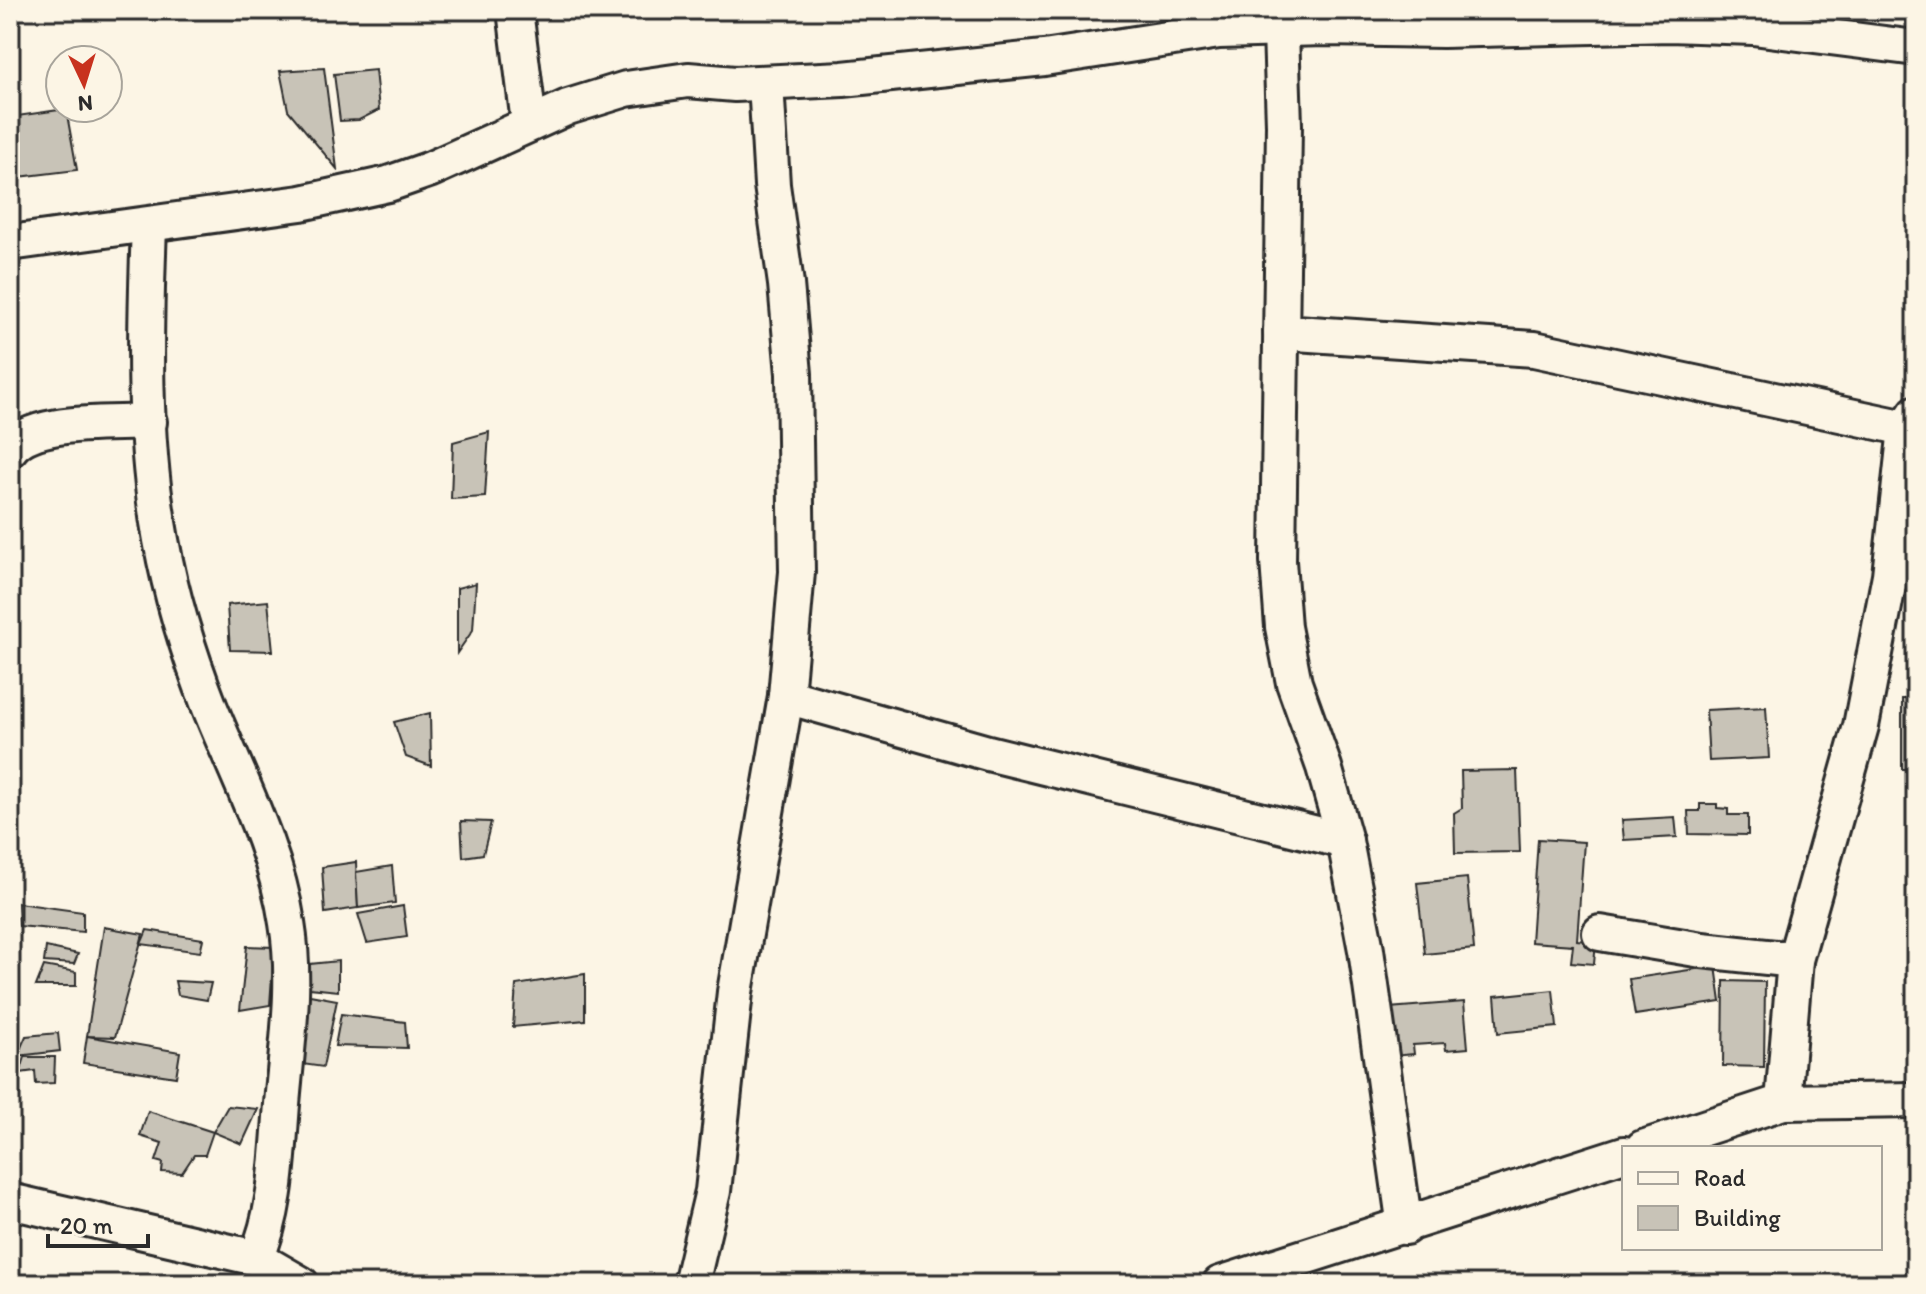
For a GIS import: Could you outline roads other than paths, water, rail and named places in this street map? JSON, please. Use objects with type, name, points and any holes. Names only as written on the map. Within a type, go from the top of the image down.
[{"type":"street","points":[[515,10],[529,123]]},
{"type":"street","points":[[10,243],[301,203],[388,184],[431,169],[529,123],[626,89],[688,80],[766,83],[982,66],[1219,31],[1281,31],[1327,19],[1443,30],[1670,24],[1751,18],[1916,48]]},
{"type":"street","points":[[1281,31],[1278,561],[1283,627],[1294,683],[1324,767],[1345,841],[1366,950],[1405,1227]]},
{"type":"street","points":[[691,1284],[713,1191],[735,992],[786,696],[797,572],[798,480],[791,344],[772,185],[766,83]]},
{"type":"street","points":[[149,226],[146,308],[149,422],[161,539],[182,626],[209,705],[248,797],[287,922],[292,978],[280,1133],[272,1202],[256,1258]]},
{"type":"street","points":[[1281,332],[1534,349],[1911,420],[1890,575],[1864,712],[1795,960],[1783,1102]]},
{"type":"street","points":[[10,449],[19,437],[49,428],[149,422]]},
{"type":"street","points":[[786,696],[988,753],[1345,841]]},
{"type":"street","points":[[1600,933],[1795,960]]},
{"type":"street","points":[[1649,1146],[1783,1102],[1916,1100]]},
{"type":"street","points":[[1220,1284],[1622,1155]]},
{"type":"street","points":[[10,1201],[256,1258],[301,1284]]}]
